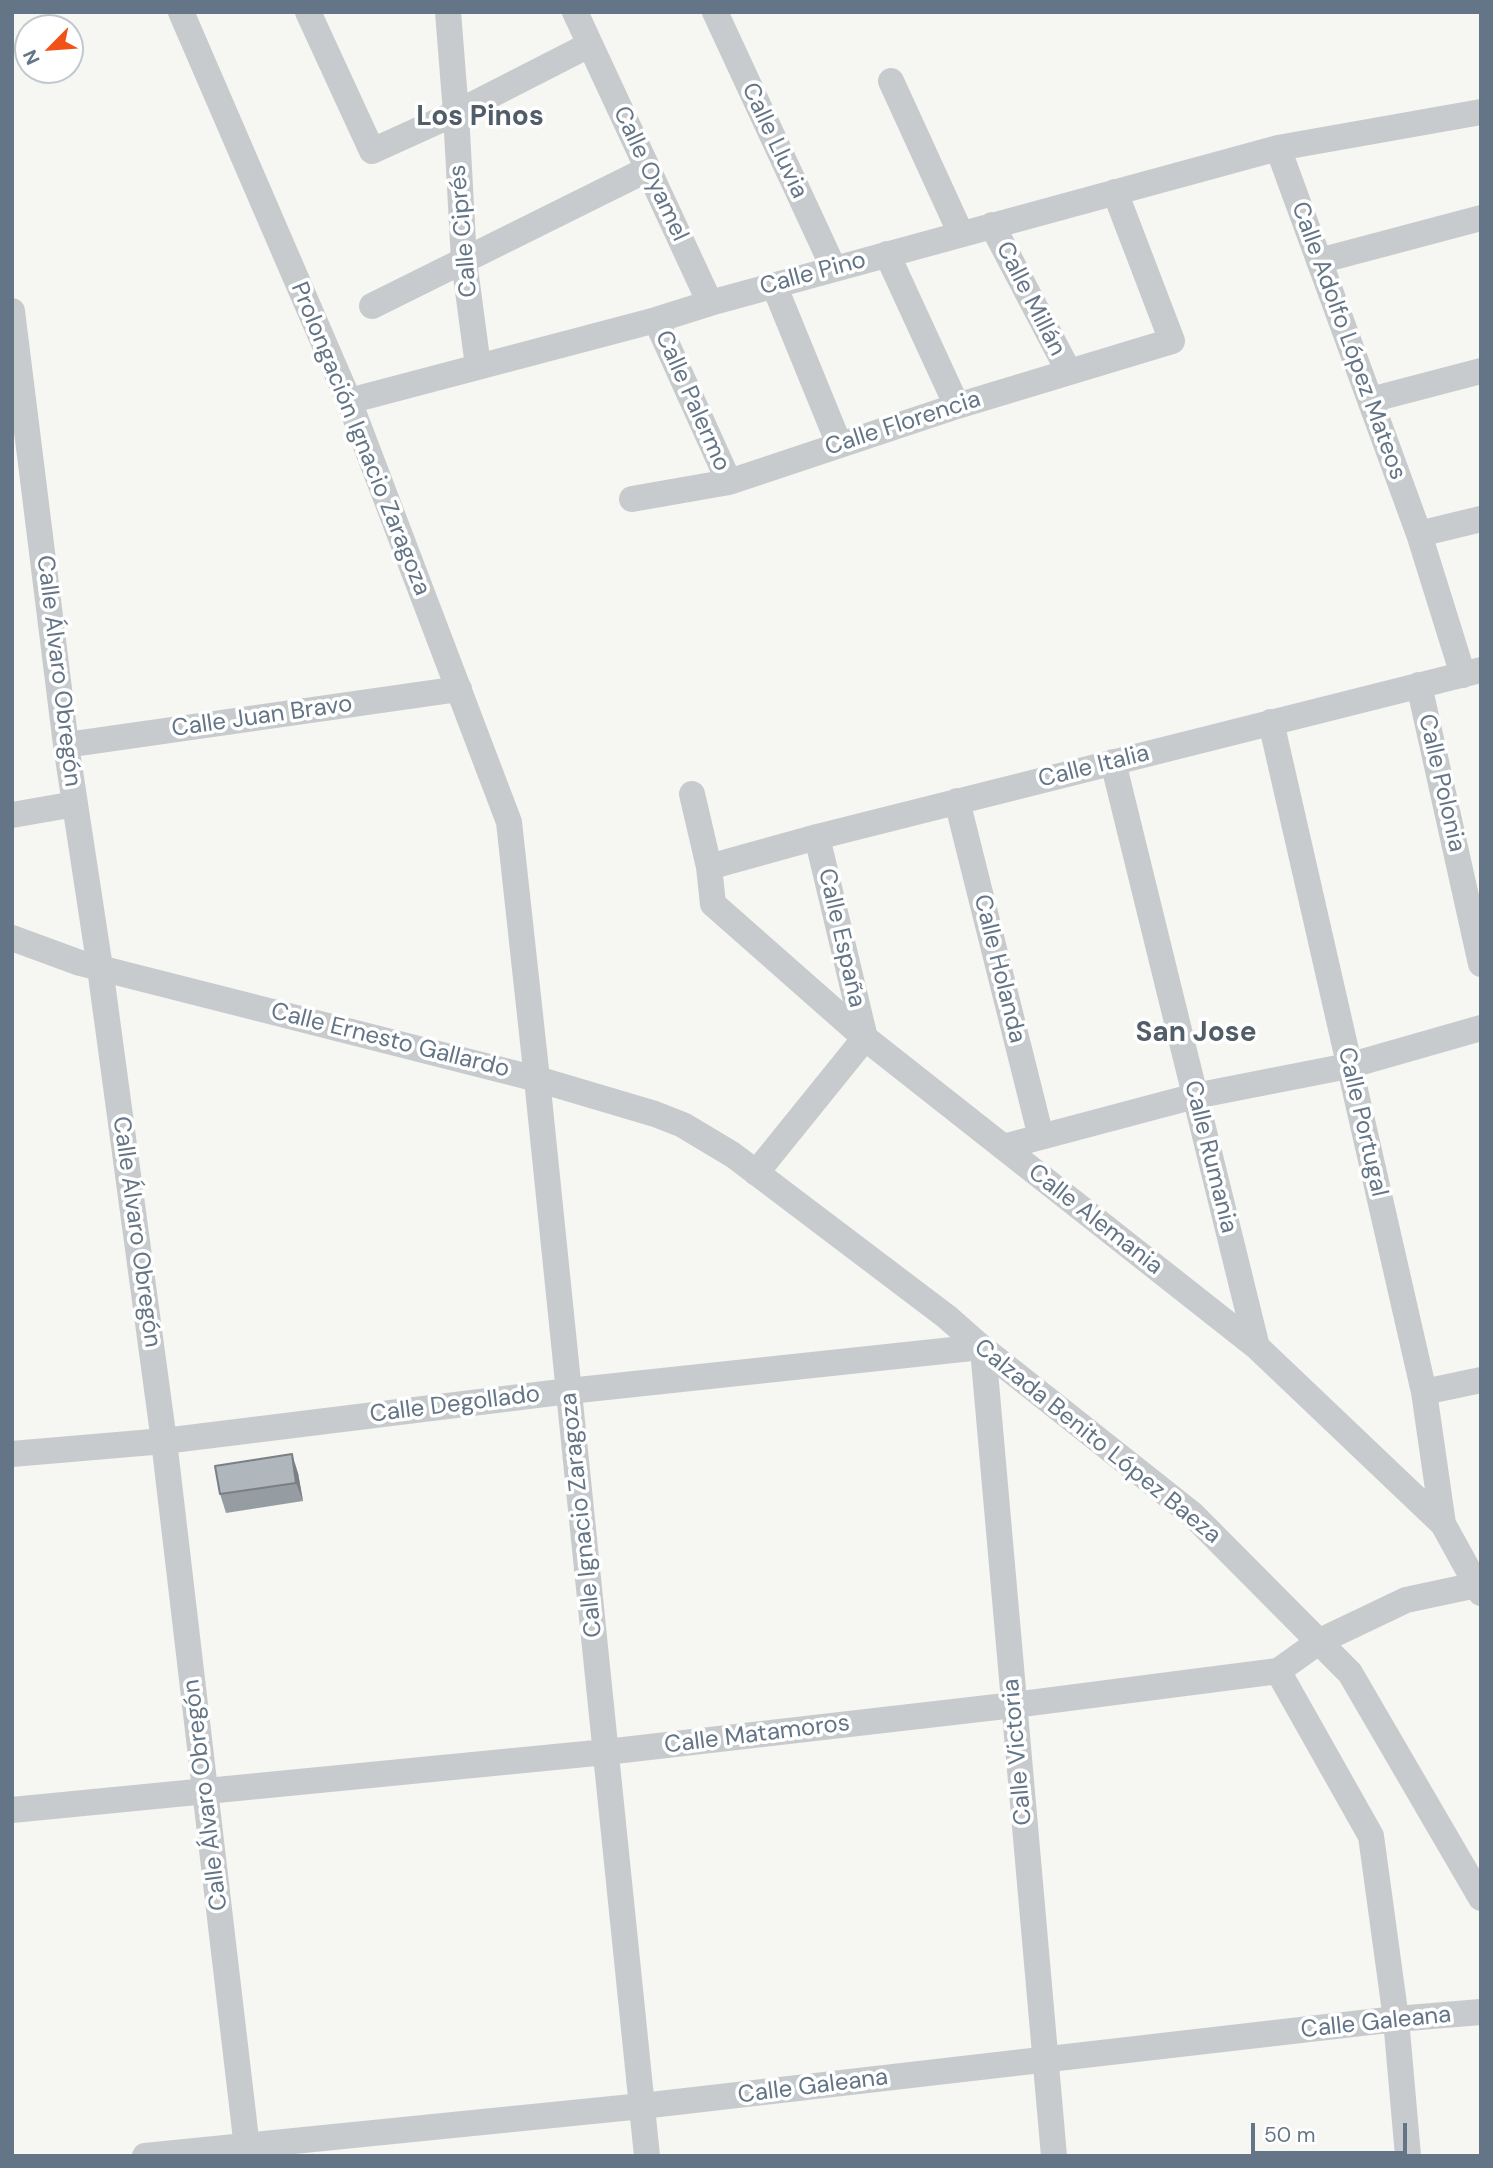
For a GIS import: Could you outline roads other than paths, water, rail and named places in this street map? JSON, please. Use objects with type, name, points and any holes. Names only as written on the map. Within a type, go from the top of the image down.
[{"type":"street","name":"Prolongación Ignacio Zaragoza","points":[[181,12],[349,401],[509,822],[514,874]]},
{"type":"street","points":[[308,12],[372,151],[456,113],[589,46]]},
{"type":"street","name":"Calle Ciprés","points":[[448,12],[464,261],[478,366]]},
{"type":"street","name":"Calle Oyamel","points":[[575,12],[710,303]]},
{"type":"street","name":"Calle Lluvia","points":[[715,12],[834,269]]},
{"type":"street","points":[[891,81],[961,234]]},
{"type":"street","name":"Calle Pino","points":[[349,401],[656,320],[774,285],[1278,148],[1481,112]]},
{"type":"street","name":"Calle Adolfo López Mateos","points":[[1278,148],[1419,534]]},
{"type":"street","points":[[372,306],[648,169]]},
{"type":"street","name":"Calle Florencia","points":[[632,499],[729,482],[957,406],[1172,341],[1115,192]]},
{"type":"street","points":[[1319,261],[1481,218]]},
{"type":"street","name":"Calle Millán","points":[[992,226],[1069,372]]},
{"type":"street","points":[[887,254],[957,406]]},
{"type":"street","points":[[774,285],[839,444]]},
{"type":"street","name":"Calle Álvaro Obregón","points":[[12,311],[19,405],[100,968],[164,1441],[248,2151]]},
{"type":"street","name":"Calle Palermo","points":[[656,320],[729,482]]},
{"type":"street","points":[[1370,400],[1481,371]]},
{"type":"street","points":[[1472,673],[1419,534],[1481,519]]},
{"type":"street","name":"Calle Italia","points":[[709,867],[957,801],[1472,673]]},
{"type":"street","name":"Calle Polonia","points":[[1419,685],[1471,868],[1481,964]]},
{"type":"street","name":"Calle Juan Bravo","points":[[66,745],[459,689]]},
{"type":"street","name":"Calle Portugal","points":[[1271,722],[1424,1392],[1443,1524]]},
{"type":"street","name":"Calle Rumania","points":[[1113,762],[1257,1347]]},
{"type":"street","name":"Calle Alemania","points":[[692,794],[709,867],[713,904],[865,1038],[1257,1347],[1443,1524],[1479,1587]]},
{"type":"street","name":"Calle Holanda","points":[[957,801],[1041,1137]]},
{"type":"street","points":[[12,815],[75,804]]},
{"type":"street","name":"Calle España","points":[[817,837],[865,1038]]},
{"type":"street","name":"Calle Ignacio Zaragoza","points":[[514,874],[647,2156]]},
{"type":"street","name":"Calle Ernesto Gallardo","points":[[12,938],[80,963],[537,1079],[656,1114],[683,1125],[733,1155],[756,1173]]},
{"type":"street","points":[[1003,1147],[1195,1096],[1348,1066],[1481,1028]]},
{"type":"street","points":[[756,1173],[865,1038]]},
{"type":"street","name":"Calzada Benito López Baeza","points":[[756,1173],[947,1317],[982,1348],[1192,1514],[1320,1641],[1350,1673],[1481,1898]]},
{"type":"street","name":"Calle Degollado","points":[[12,1454],[164,1441],[569,1391],[982,1348]]},
{"type":"street","name":"Calle Victoria","points":[[982,1348],[1054,2156]]},
{"type":"street","points":[[1424,1392],[1481,1380]]},
{"type":"street","name":"Calle Matamoros","points":[[12,1810],[606,1752],[1014,1705],[1278,1671],[1320,1641],[1406,1600],[1479,1587]]},
{"type":"street","points":[[1278,1671],[1371,1836],[1396,2019],[1408,2156]]},
{"type":"street","name":"Calle Galeana","points":[[145,2156],[248,2151],[1396,2019],[1481,2012]]},
{"type":"district","name":"Los Pinos","points":[[480,118]]},
{"type":"district","name":"San Jose","points":[[1196,1034]]}]
